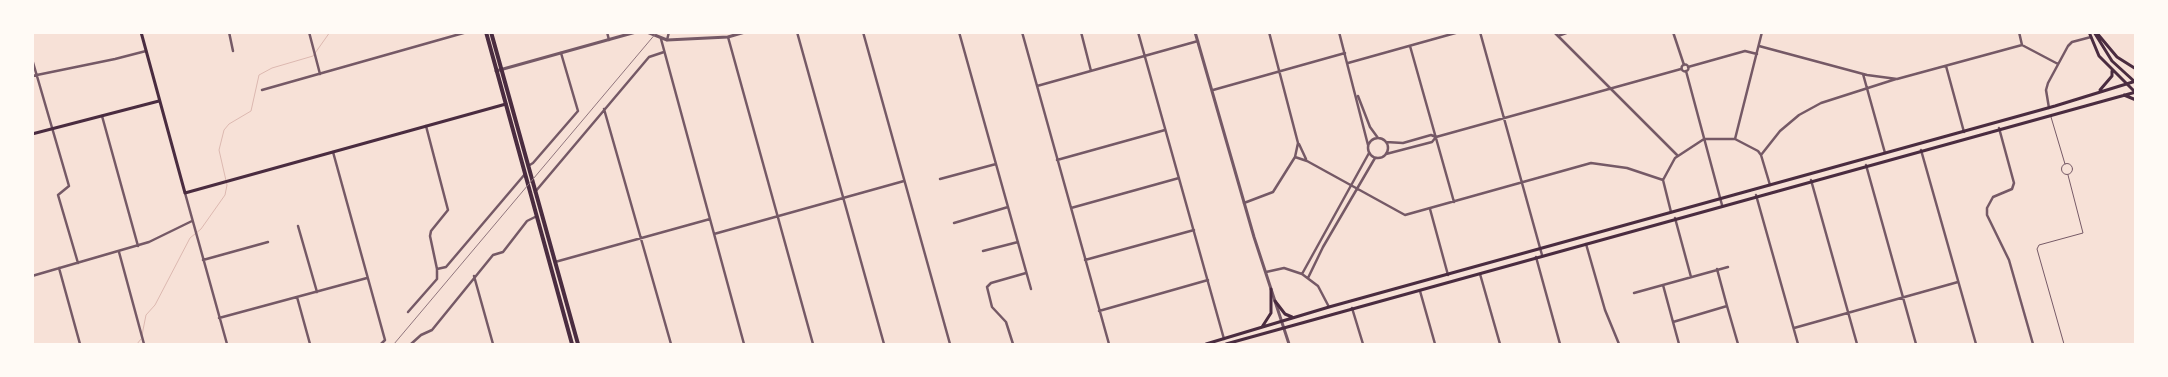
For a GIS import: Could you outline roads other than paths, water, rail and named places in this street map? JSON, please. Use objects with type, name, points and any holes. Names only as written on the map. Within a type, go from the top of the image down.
[{"type":"highway","points":[[486,32],[510,103],[578,344]]},
{"type":"highway","points":[[491,32],[505,104],[572,344]]},
{"type":"highway","points":[[550,263],[555,262]]},
{"type":"main road","points":[[141,32],[185,193],[510,103]]},
{"type":"main road","points":[[1226,344],[1756,195],[2135,92],[2099,56],[2089,32]]},
{"type":"main road","points":[[2095,32],[2117,57],[2136,69]]},
{"type":"main road","points":[[2095,32],[2112,61],[2135,82]]},
{"type":"main road","points":[[2092,94],[2105,85],[2112,76],[2112,70]]},
{"type":"main road","points":[[1206,344],[1329,307],[2004,121],[2126,83],[2135,82]]},
{"type":"main road","points":[[2124,95],[2136,100]]},
{"type":"main road","points":[[32,134],[159,101]]},
{"type":"main road","points":[[2050,114],[2055,106]]},
{"type":"main road","points":[[2042,110],[2050,114]]},
{"type":"main road","points":[[1999,128],[2004,121]]},
{"type":"main road","points":[[1992,124],[1999,128]]},
{"type":"main road","points":[[1921,150],[1926,142]]},
{"type":"main road","points":[[1914,145],[1921,150]]},
{"type":"main road","points":[[1811,180],[1816,172]]},
{"type":"main road","points":[[1803,176],[1811,180]]},
{"type":"main road","points":[[1419,289],[1424,282]]},
{"type":"main road","points":[[1412,285],[1419,289]]},
{"type":"main road","points":[[1261,327],[1269,319],[1271,313],[1271,289]]},
{"type":"main road","points":[[1275,301],[1285,314],[1294,317]]},
{"type":"street","points":[[228,32],[233,51]]},
{"type":"street","points":[[309,32],[320,74]]},
{"type":"street","points":[[262,90],[467,32]]},
{"type":"street","points":[[607,32],[609,40]]},
{"type":"street","points":[[499,70],[636,32]]},
{"type":"street","points":[[647,32],[667,40],[728,37],[745,32]]},
{"type":"street","points":[[667,40],[669,32]]},
{"type":"street","points":[[797,32],[884,344]]},
{"type":"street","points":[[863,32],[950,344]]},
{"type":"street","points":[[959,32],[1031,289]]},
{"type":"street","points":[[1022,32],[1109,344]]},
{"type":"street","points":[[1081,32],[1091,71]]},
{"type":"street","points":[[1138,32],[1224,339]]},
{"type":"street","points":[[1195,32],[1244,203],[1289,344]]},
{"type":"street","points":[[1269,32],[1298,143],[1307,160]]},
{"type":"street","points":[[1302,274],[1369,153],[1356,92],[1339,32]]},
{"type":"street","points":[[1348,63],[1459,32]]},
{"type":"street","points":[[1480,32],[1542,255]]},
{"type":"street","points":[[1554,32],[1678,155]]},
{"type":"street","points":[[1558,36],[1569,32]]},
{"type":"street","points":[[1673,32],[1684,65],[1682,69]]},
{"type":"street","points":[[1735,139],[1762,32]]},
{"type":"street","points":[[2019,32],[2022,45]]},
{"type":"street","points":[[728,37],[814,344]]},
{"type":"street","points":[[2049,108],[2046,90],[2058,64],[2072,42],[2091,37]]},
{"type":"street","points":[[661,39],[744,344]]},
{"type":"street","points":[[1037,86],[1198,41]]},
{"type":"street","points":[[1761,155],[1780,131],[1799,115],[1821,103],[1898,79],[2022,45],[2058,64]]},
{"type":"street","points":[[1410,46],[1454,202]]},
{"type":"street","points":[[1759,46],[1863,74],[1898,79]]},
{"type":"street","points":[[32,76],[146,51]]},
{"type":"street","points":[[1684,65],[1688,67],[1745,51],[1757,54]]},
{"type":"street","points":[[535,192],[649,57],[664,52]]},
{"type":"street","points":[[528,166],[533,164],[578,111],[561,53]]},
{"type":"street","points":[[1213,90],[1345,53]]},
{"type":"street","points":[[32,59],[69,186],[58,195],[78,263]]},
{"type":"street","points":[[1946,66],[1964,132]]},
{"type":"street","points":[[1688,67],[1686,71],[1722,205]]},
{"type":"street","points":[[1356,92],[1370,127],[1379,138],[1386,142],[1402,143],[1431,135],[1436,137],[1682,69],[1686,71]]},
{"type":"street","points":[[1863,74],[1885,153]]},
{"type":"street","points":[[604,109],[671,344]]},
{"type":"street","points":[[102,116],[138,246]]},
{"type":"street","points":[[408,312],[437,278],[438,269],[430,236],[431,231],[448,210],[426,126]]},
{"type":"street","points":[[1999,128],[2014,183],[2012,189],[1991,199],[1987,208],[1987,215],[2009,260],[2033,344]]},
{"type":"street","points":[[1057,160],[1166,130]]},
{"type":"street","points":[[1369,153],[1376,158],[1382,158],[1386,154],[1432,142],[1436,137]]},
{"type":"street","points":[[1368,145],[1372,140],[1379,138]]},
{"type":"street","points":[[1671,212],[1663,180],[1678,155],[1704,139],[1735,139],[1761,155],[1770,185]]},
{"type":"street","points":[[1386,142],[1388,148],[1386,154]]},
{"type":"street","points":[[1244,203],[1273,192],[1295,157],[1298,143]]},
{"type":"street","points":[[1921,150],[1976,344]]},
{"type":"street","points":[[333,152],[385,340],[381,344]]},
{"type":"street","points":[[1295,157],[1307,160],[1405,215],[1591,164],[1627,168],[1663,180]]},
{"type":"street","points":[[1308,278],[1323,247],[1376,158]]},
{"type":"street","points":[[940,179],[996,164]]},
{"type":"street","points":[[1866,165],[1916,344]]},
{"type":"street","points":[[438,269],[446,267],[525,174]]},
{"type":"street","points":[[1071,208],[1179,178]]},
{"type":"street","points":[[1811,180],[1857,344]]},
{"type":"street","points":[[714,234],[904,181]]},
{"type":"street","points":[[185,193],[227,344]]},
{"type":"street","points":[[1756,195],[1798,344]]},
{"type":"street","points":[[954,222],[1008,207]]},
{"type":"street","points":[[1430,209],[1448,275]]},
{"type":"street","points":[[411,344],[421,334],[432,330],[493,255],[503,252],[527,221],[536,216]]},
{"type":"street","points":[[1674,218],[1691,277]]},
{"type":"street","points":[[555,262],[710,219]]},
{"type":"street","points":[[32,276],[138,246],[192,221]]},
{"type":"street","points":[[298,226],[317,292]]},
{"type":"street","points":[[1085,260],[1194,230]]},
{"type":"street","points":[[203,260],[268,242]]},
{"type":"street","points":[[983,251],[1018,242]]},
{"type":"street","points":[[1586,243],[1605,310],[1619,344]]},
{"type":"street","points":[[119,252],[144,344]]},
{"type":"street","points":[[1536,257],[1560,344]]},
{"type":"street","points":[[1634,293],[1728,267]]},
{"type":"street","points":[[59,268],[80,344]]},
{"type":"street","points":[[1266,272],[1284,268],[1302,274],[1322,291],[1329,307]]},
{"type":"street","points":[[1717,270],[1738,344]]},
{"type":"street","points":[[1479,272],[1500,344]]},
{"type":"street","points":[[1013,344],[1006,322],[992,307],[987,286],[991,283],[1026,273]]},
{"type":"street","points":[[474,276],[493,344]]},
{"type":"street","points":[[219,318],[368,278]]},
{"type":"street","points":[[1099,311],[1208,280]]},
{"type":"street","points":[[1794,328],[1958,282]]},
{"type":"street","points":[[1663,285],[1679,344]]},
{"type":"street","points":[[1419,289],[1435,344]]},
{"type":"street","points":[[297,297],[310,344]]},
{"type":"street","points":[[1673,322],[1727,306]]},
{"type":"street","points":[[1352,308],[1362,344]]},
{"type":"lane","points":[[2050,114],[2064,164],[2062,171],[2068,174]]},
{"type":"lane","points":[[2064,164],[2071,167],[2071,172],[2068,174],[2083,233],[2039,245],[2037,249],[2064,344]]},
{"type":"waterway","points":[[142,335],[146,315],[155,305],[190,238],[201,229],[225,195],[227,185],[219,150],[224,130],[229,124],[251,111],[259,75],[272,68],[313,56],[330,32]]},
{"type":"waterway","points":[[137,344],[141,339]]},
{"type":"railway","points":[[394,344],[657,32]]}]
